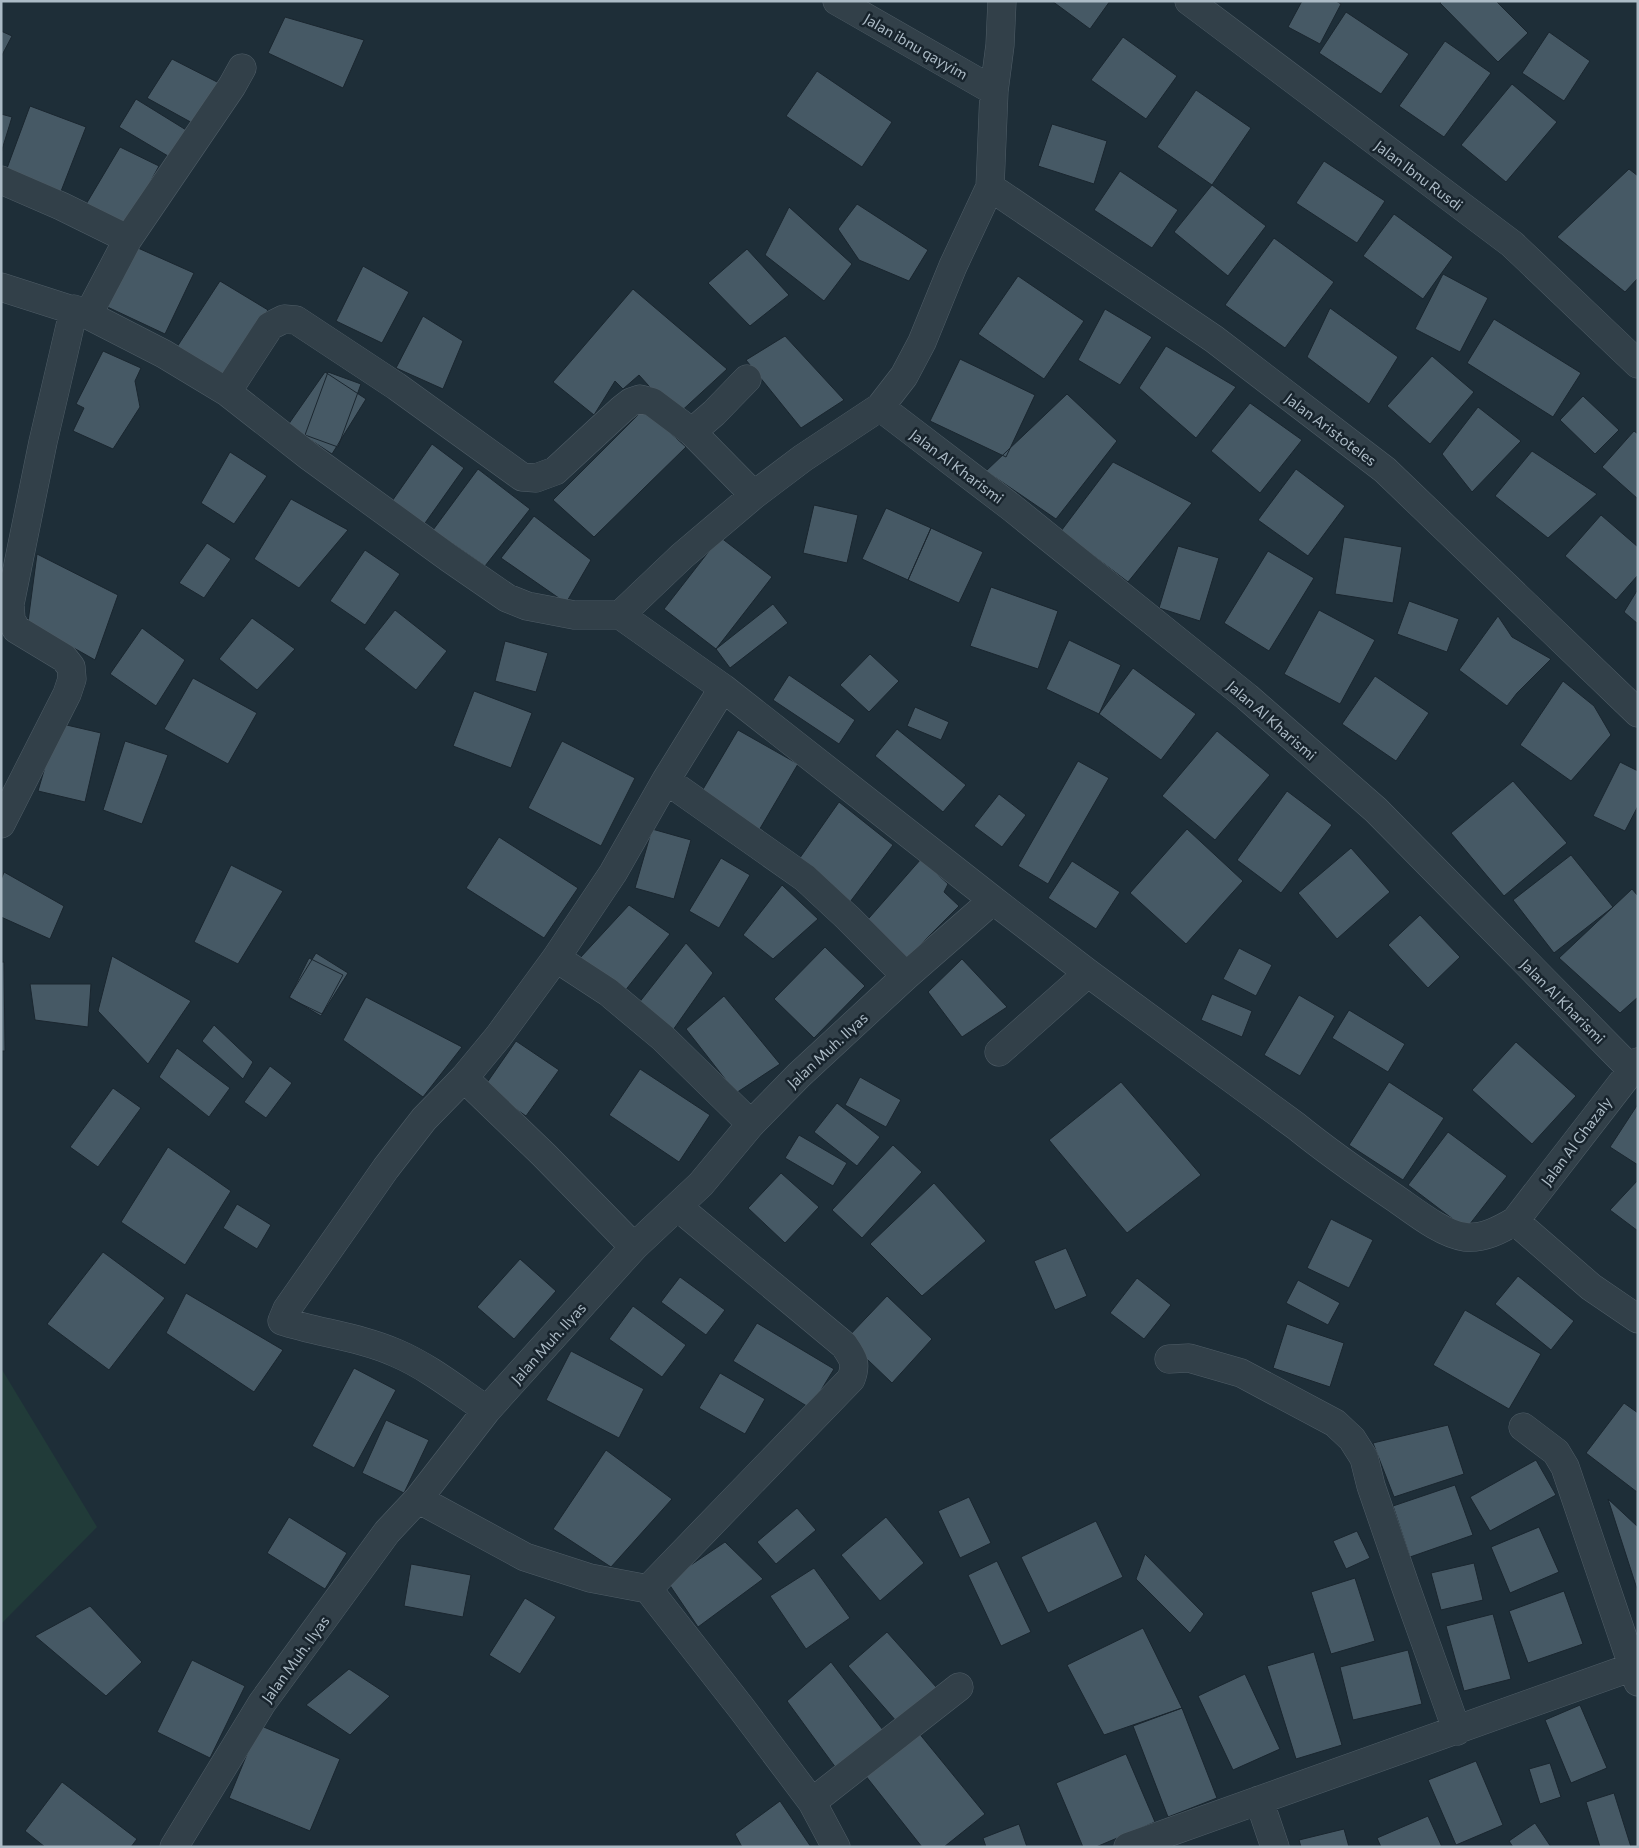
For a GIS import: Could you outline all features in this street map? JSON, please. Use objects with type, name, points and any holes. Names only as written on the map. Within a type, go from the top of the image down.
[{"type":"street","name":"Jalan ibnu qayyim","points":[[837,1],[994,91]]},
{"type":"street","points":[[620,615],[682,556],[754,495],[803,458],[880,407],[904,376],[922,342],[953,266],[990,187],[994,91],[1000,45],[1002,1]]},
{"type":"street","name":"Jalan Ibnu Rusdi","points":[[1188,1],[1512,244],[1638,364]]},
{"type":"street","points":[[1,824],[68,694],[72,679],[71,667],[64,658],[16,629],[11,620],[10,604],[42,442],[81,312],[232,86],[242,68]]},
{"type":"street","points":[[1,180],[61,206],[128,239]]},
{"type":"street","name":"Jalan Aristoteles","points":[[990,187],[1214,339],[1385,470],[1638,713]]},
{"type":"street","points":[[1,287],[81,312],[164,354],[227,392],[310,457],[507,598],[527,606],[574,615],[620,615],[723,688],[1088,973],[1296,1126],[1326,1151],[1426,1219],[1449,1232],[1465,1237],[1485,1236],[1515,1221],[1591,1286],[1638,1319]]},
{"type":"street","points":[[227,392],[270,326],[284,319],[296,320],[362,364],[522,477],[536,478],[555,471],[622,409],[631,402],[640,399],[652,402],[692,432],[754,495]]},
{"type":"street","points":[[692,432],[714,413],[747,378]]},
{"type":"street","name":"Jalan Al Kharismi","points":[[880,407],[1011,507],[1247,697],[1376,810],[1634,1066]]},
{"type":"street","points":[[487,1410],[425,1368],[395,1352],[350,1338],[282,1321],[288,1309],[386,1168],[424,1119],[464,1078],[504,1030],[556,958],[613,873],[666,780],[723,688]]},
{"type":"street","points":[[666,780],[805,878],[906,976]]},
{"type":"street","name":"Jalan Muh. Ilyas","points":[[174,1847],[262,1704],[387,1532],[418,1499],[487,1410],[634,1247],[701,1184],[751,1124],[799,1076],[906,976],[993,900]]},
{"type":"street","points":[[556,958],[608,992],[663,1038],[751,1124]]},
{"type":"street","points":[[1000,1052],[1088,973]]},
{"type":"street","name":"Jalan Al Ghazaly","points":[[1515,1221],[1634,1066]]},
{"type":"street","points":[[464,1078],[544,1155],[634,1247]]},
{"type":"street","points":[[648,1589],[851,1379],[855,1368],[853,1358],[844,1344],[678,1207]]},
{"type":"street","points":[[1169,1359],[1189,1358],[1241,1372],[1335,1423],[1352,1439],[1364,1458],[1404,1585],[1457,1730]]},
{"type":"street","points":[[1128,1847],[1457,1730],[1636,1671],[1565,1467],[1556,1452],[1523,1427]]},
{"type":"street","points":[[418,1499],[526,1557],[590,1578],[648,1589],[812,1802],[836,1847]]},
{"type":"street","points":[[812,1802],[959,1687]]},
{"type":"street","points":[[1258,1800],[1276,1847]]},
{"type":"green space","points":[[1,1368],[97,1527],[1,1624]]},
{"type":"building","points":[[1052,1],[1110,1],[1090,29]]},
{"type":"building","points":[[1302,1],[1336,1],[1341,4],[1320,44],[1288,27]]},
{"type":"building","points":[[1442,1],[1496,1],[1528,33],[1498,62],[1440,3]]},
{"type":"building","points":[[1346,12],[1409,54],[1381,94],[1319,53]]},
{"type":"building","points":[[285,17],[364,40],[343,88],[268,53]]},
{"type":"building","points":[[1,31],[12,36],[1,57]]},
{"type":"building","points":[[1549,32],[1590,61],[1564,101],[1522,73]]},
{"type":"building","points":[[1123,37],[1177,76],[1146,119],[1091,80]]},
{"type":"building","points":[[1445,41],[1491,73],[1444,137],[1399,106]]},
{"type":"building","points":[[172,59],[221,84],[196,125],[147,98]]},
{"type":"building","points":[[817,71],[892,122],[862,167],[786,116]]},
{"type":"building","points":[[1512,84],[1557,122],[1506,182],[1461,145]]},
{"type":"building","points":[[1196,90],[1251,128],[1212,185],[1157,147]]},
{"type":"building","points":[[136,99],[191,133],[173,159],[119,127]]},
{"type":"building","points":[[30,106],[86,127],[58,199],[3,179]]},
{"type":"building","points":[[1,114],[12,117],[1,153]]},
{"type":"building","points":[[1052,124],[1107,141],[1094,184],[1038,166]]},
{"type":"building","points":[[120,147],[159,166],[122,233],[82,211]]},
{"type":"building","points":[[1324,161],[1385,201],[1357,243],[1296,203]]},
{"type":"building","points":[[1629,169],[1638,176],[1638,278],[1625,292],[1557,237]]},
{"type":"building","points":[[1120,171],[1178,210],[1152,248],[1094,210]]},
{"type":"building","points":[[1212,185],[1266,226],[1228,276],[1174,232]]},
{"type":"building","points":[[857,204],[928,250],[909,281],[859,260],[838,229]]},
{"type":"building","points":[[789,207],[852,264],[824,301],[765,255]]},
{"type":"building","points":[[1394,214],[1453,257],[1423,299],[1363,256]]},
{"type":"building","points":[[1274,238],[1334,282],[1285,348],[1225,305]]},
{"type":"building","points":[[129,244],[194,273],[165,334],[101,304]]},
{"type":"building","points":[[747,249],[789,295],[750,326],[708,283]]},
{"type":"building","points":[[363,266],[409,292],[382,343],[336,321]]},
{"type":"building","points":[[1443,274],[1488,298],[1460,352],[1415,329]]},
{"type":"building","points":[[1018,276],[1084,321],[1044,379],[978,334]]},
{"type":"building","points":[[220,281],[268,310],[225,377],[175,350]]},
{"type":"building","points":[[633,289],[727,369],[676,416],[639,375],[623,389],[615,381],[594,415],[553,382]]},
{"type":"building","points":[[1330,308],[1398,357],[1369,404],[1307,357]]},
{"type":"building","points":[[1105,309],[1152,337],[1120,385],[1078,360]]},
{"type":"building","points":[[423,316],[463,341],[443,389],[396,368]]},
{"type":"building","points":[[1494,319],[1581,373],[1553,417],[1467,363]]},
{"type":"building","points":[[785,336],[844,400],[801,428],[746,360]]},
{"type":"building","points":[[1166,346],[1236,387],[1196,438],[1139,388]]},
{"type":"building","points":[[103,351],[141,368],[135,381],[140,407],[113,449],[73,431],[84,408],[76,404]]},
{"type":"building","points":[[1432,356],[1474,392],[1430,444],[1387,406]]},
{"type":"building","points":[[960,359],[1035,395],[1006,457],[930,421]]},
{"type":"building","points":[[325,372],[366,399],[332,454],[288,425]]},
{"type":"building","points":[[328,372],[361,384],[338,447],[305,435]]},
{"type":"building","points":[[1067,394],[1117,441],[1056,519],[986,471]]},
{"type":"building","points":[[1583,396],[1619,430],[1595,454],[1560,420]]},
{"type":"building","points":[[1250,403],[1302,440],[1260,493],[1211,451]]},
{"type":"building","points":[[1478,407],[1521,441],[1472,492],[1442,454]]},
{"type":"building","points":[[644,409],[686,447],[594,537],[553,500]]},
{"type":"building","points":[[1634,431],[1638,434],[1638,499],[1602,467]]},
{"type":"building","points":[[432,444],[464,468],[423,526],[390,504]]},
{"type":"building","points":[[1532,451],[1597,494],[1548,538],[1495,496]]},
{"type":"building","points":[[230,452],[267,476],[234,524],[201,503]]},
{"type":"building","points":[[1113,462],[1192,503],[1128,582],[1061,531]]},
{"type":"building","points":[[478,469],[530,509],[485,566],[433,530]]},
{"type":"building","points":[[1296,469],[1345,506],[1308,556],[1258,520]]},
{"type":"building","points":[[291,499],[348,530],[299,588],[254,559]]},
{"type":"building","points":[[814,505],[858,515],[847,563],[803,553]]},
{"type":"building","points":[[886,508],[931,528],[908,580],[862,559]]},
{"type":"building","points":[[1601,515],[1638,547],[1638,575],[1616,600],[1565,556]]},
{"type":"building","points":[[534,516],[591,560],[566,603],[501,558]]},
{"type":"building","points":[[931,528],[983,552],[959,603],[908,580]]},
{"type":"building","points":[[720,537],[772,577],[716,649],[664,609]]},
{"type":"building","points":[[1344,537],[1402,547],[1393,603],[1335,594]]},
{"type":"building","points":[[207,543],[231,559],[204,598],[179,583]]},
{"type":"building","points":[[1178,546],[1219,558],[1200,621],[1159,608]]},
{"type":"building","points":[[365,550],[400,574],[365,625],[330,601]]},
{"type":"building","points":[[1268,551],[1314,578],[1269,651],[1224,623]]},
{"type":"building","points":[[37,554],[118,595],[95,660],[28,622]]},
{"type":"building","points":[[991,587],[1058,611],[1038,669],[970,646]]},
{"type":"building","points":[[1638,589],[1638,624],[1624,612]]},
{"type":"building","points":[[1409,601],[1459,619],[1447,652],[1397,634]]},
{"type":"building","points":[[773,604],[788,623],[730,668],[716,649]]},
{"type":"building","points":[[395,610],[447,651],[416,690],[364,649]]},
{"type":"building","points":[[1319,610],[1375,640],[1340,704],[1284,674]]},
{"type":"building","points":[[1498,616],[1512,637],[1551,659],[1517,693],[1507,706],[1459,670]]},
{"type":"building","points":[[252,618],[295,649],[257,690],[219,659]]},
{"type":"building","points":[[142,628],[185,660],[156,706],[110,674]]},
{"type":"building","points":[[1069,640],[1121,665],[1099,714],[1046,689]]},
{"type":"building","points":[[505,641],[548,653],[536,692],[495,681]]},
{"type":"building","points":[[870,654],[899,681],[869,712],[840,685]]},
{"type":"building","points":[[1133,668],[1196,714],[1161,760],[1099,714]]},
{"type":"building","points":[[789,675],[855,720],[839,744],[773,700]]},
{"type":"building","points":[[1375,676],[1429,713],[1396,761],[1342,724]]},
{"type":"building","points":[[193,678],[257,713],[228,764],[164,729]]},
{"type":"building","points":[[1563,681],[1594,706],[1611,735],[1571,781],[1520,745]]},
{"type":"building","points":[[474,691],[532,713],[511,768],[453,746]]},
{"type":"building","points":[[915,707],[949,722],[941,740],[907,726]]},
{"type":"building","points":[[58,723],[101,733],[85,802],[38,791]]},
{"type":"building","points":[[897,729],[966,785],[943,812],[875,756]]},
{"type":"building","points":[[738,730],[798,764],[758,832],[699,796]]},
{"type":"building","points":[[1217,731],[1270,775],[1215,840],[1162,796]]},
{"type":"building","points":[[125,741],[168,755],[142,824],[103,810]]},
{"type":"building","points":[[562,741],[635,778],[601,846],[528,808]]},
{"type":"building","points":[[1078,761],[1109,778],[1048,884],[1018,866]]},
{"type":"building","points":[[1620,762],[1638,771],[1638,806],[1625,831],[1593,816]]},
{"type":"building","points":[[1513,781],[1567,843],[1504,896],[1451,833]]},
{"type":"building","points":[[1287,791],[1332,825],[1281,893],[1237,860]]},
{"type":"building","points":[[999,794],[1026,815],[1002,847],[974,826]]},
{"type":"building","points":[[839,802],[893,845],[850,902],[797,862]]},
{"type":"building","points":[[652,829],[691,840],[674,899],[635,888]]},
{"type":"building","points":[[1187,829],[1243,881],[1186,944],[1130,893]]},
{"type":"building","points":[[499,837],[578,888],[544,938],[466,888]]},
{"type":"building","points":[[1351,848],[1390,892],[1337,939],[1298,893]]},
{"type":"building","points":[[1571,855],[1613,907],[1554,953],[1513,900]]},
{"type":"building","points":[[721,858],[750,875],[719,928],[689,911]]},
{"type":"building","points":[[921,859],[948,884],[944,892],[959,906],[904,961],[862,926]]},
{"type":"building","points":[[1072,861],[1120,892],[1096,929],[1048,898]]},
{"type":"building","points":[[231,865],[283,891],[238,964],[194,942]]},
{"type":"building","points":[[4,872],[64,906],[50,939],[1,917],[1,880]]},
{"type":"building","points":[[782,885],[818,919],[773,959],[743,935]]},
{"type":"building","points":[[1632,889],[1638,896],[1638,997],[1620,1013],[1559,958]]},
{"type":"building","points":[[629,905],[670,934],[624,992],[580,958]]},
{"type":"building","points":[[1420,915],[1460,957],[1428,988],[1388,945]]},
{"type":"building","points":[[686,943],[713,973],[673,1030],[638,1004]]},
{"type":"building","points":[[825,947],[865,986],[814,1038],[774,999]]},
{"type":"building","points":[[1239,948],[1272,965],[1256,996],[1223,979]]},
{"type":"building","points":[[316,953],[348,973],[321,1016],[289,997]]},
{"type":"building","points":[[112,956],[191,1001],[148,1064],[98,1011]]},
{"type":"building","points":[[309,958],[343,975],[322,1014],[289,998]]},
{"type":"building","points":[[962,959],[1007,1007],[962,1037],[928,992]]},
{"type":"building","points":[[1,962],[4,962],[5,1051],[1,1051]]},
{"type":"building","points":[[30,984],[91,984],[88,1027],[35,1020]]},
{"type":"building","points":[[1212,994],[1252,1011],[1242,1037],[1201,1020]]},
{"type":"building","points":[[1299,995],[1335,1016],[1300,1076],[1264,1055]]},
{"type":"building","points":[[724,996],[780,1064],[736,1093],[686,1029]]},
{"type":"building","points":[[366,997],[462,1047],[423,1097],[343,1040]]},
{"type":"building","points":[[1349,1010],[1405,1044],[1388,1072],[1332,1038]]},
{"type":"building","points":[[214,1025],[253,1062],[243,1079],[202,1041]]},
{"type":"building","points":[[516,1041],[559,1070],[526,1116],[484,1087]]},
{"type":"building","points":[[1516,1042],[1576,1096],[1532,1144],[1472,1090]]},
{"type":"building","points":[[177,1048],[230,1088],[209,1117],[159,1077]]},
{"type":"building","points":[[270,1066],[292,1083],[266,1118],[244,1102]]},
{"type":"building","points":[[640,1069],[710,1115],[679,1162],[609,1115]]},
{"type":"building","points":[[860,1077],[901,1100],[886,1127],[845,1105]]},
{"type":"building","points":[[1121,1082],[1201,1175],[1127,1233],[1049,1140]]},
{"type":"building","points":[[1389,1082],[1444,1118],[1403,1180],[1349,1145]]},
{"type":"building","points":[[113,1088],[141,1108],[98,1167],[70,1147]]},
{"type":"building","points":[[837,1103],[880,1137],[857,1166],[814,1132]]},
{"type":"building","points":[[1638,1104],[1638,1165],[1610,1147]]},
{"type":"building","points":[[1448,1132],[1507,1176],[1466,1229],[1408,1185]]},
{"type":"building","points":[[799,1135],[847,1163],[833,1186],[785,1158]]},
{"type":"building","points":[[893,1145],[922,1172],[862,1238],[832,1210]]},
{"type":"building","points":[[168,1147],[231,1191],[185,1265],[121,1222]]},
{"type":"building","points":[[781,1173],[819,1207],[785,1243],[748,1208]]},
{"type":"building","points":[[1638,1180],[1638,1231],[1610,1210]]},
{"type":"building","points":[[934,1183],[986,1241],[922,1296],[870,1244]]},
{"type":"building","points":[[237,1204],[271,1225],[257,1249],[223,1228]]},
{"type":"building","points":[[1331,1219],[1373,1240],[1349,1288],[1307,1268]]},
{"type":"building","points":[[1066,1248],[1087,1296],[1055,1310],[1034,1261]]},
{"type":"building","points":[[103,1252],[165,1298],[109,1370],[47,1324]]},
{"type":"building","points":[[520,1259],[556,1291],[514,1339],[477,1307]]},
{"type":"building","points":[[1518,1276],[1574,1321],[1551,1350],[1495,1304]]},
{"type":"building","points":[[680,1277],[725,1310],[706,1335],[661,1302]]},
{"type":"building","points":[[1137,1278],[1171,1305],[1144,1339],[1110,1313]]},
{"type":"building","points":[[1298,1280],[1340,1303],[1328,1325],[1286,1303]]},
{"type":"building","points":[[186,1293],[283,1350],[254,1392],[166,1333]]},
{"type":"building","points":[[887,1296],[932,1339],[892,1383],[846,1339]]},
{"type":"building","points":[[633,1306],[686,1345],[662,1377],[609,1339]]},
{"type":"building","points":[[1465,1310],[1541,1354],[1509,1409],[1433,1365]]},
{"type":"building","points":[[757,1323],[834,1369],[810,1408],[733,1361]]},
{"type":"building","points":[[1287,1324],[1344,1343],[1330,1387],[1273,1368]]},
{"type":"building","points":[[571,1351],[644,1389],[619,1438],[546,1400]]},
{"type":"building","points":[[354,1368],[396,1390],[354,1468],[312,1446]]},
{"type":"building","points":[[720,1373],[765,1399],[745,1434],[699,1408]]},
{"type":"building","points":[[1624,1403],[1638,1413],[1637,1492],[1586,1453]]},
{"type":"building","points":[[386,1420],[429,1440],[404,1493],[362,1473]]},
{"type":"building","points":[[1448,1425],[1464,1474],[1394,1497],[1373,1443]]},
{"type":"building","points":[[606,1450],[672,1499],[611,1567],[553,1529]]},
{"type":"building","points":[[1536,1460],[1556,1495],[1490,1531],[1470,1497]]},
{"type":"building","points":[[1455,1485],[1473,1535],[1410,1557],[1393,1506]]},
{"type":"building","points":[[969,1497],[991,1543],[960,1558],[938,1511]]},
{"type":"building","points":[[1608,1499],[1638,1527],[1638,1592]]},
{"type":"building","points":[[797,1508],[816,1530],[776,1564],[757,1542]]},
{"type":"building","points":[[289,1517],[347,1553],[325,1589],[267,1553]]},
{"type":"building","points":[[886,1517],[924,1563],[880,1601],[841,1555]]},
{"type":"building","points":[[1096,1521],[1123,1577],[1048,1613],[1021,1557]]},
{"type":"building","points":[[1539,1527],[1559,1572],[1510,1593],[1491,1547]]},
{"type":"building","points":[[1357,1531],[1370,1558],[1346,1569],[1333,1541]]},
{"type":"building","points":[[725,1542],[763,1579],[698,1627],[667,1581]]},
{"type":"building","points":[[1145,1554],[1204,1614],[1190,1633],[1136,1579]]},
{"type":"building","points":[[997,1561],[1031,1632],[1001,1646],[968,1575]]},
{"type":"building","points":[[1474,1563],[1483,1600],[1441,1610],[1431,1573]]},
{"type":"building","points":[[411,1564],[471,1575],[463,1617],[404,1606]]},
{"type":"building","points":[[814,1568],[850,1618],[806,1649],[770,1596]]},
{"type":"building","points":[[1355,1578],[1375,1641],[1331,1654],[1311,1592]]},
{"type":"building","points":[[1564,1591],[1583,1644],[1528,1663],[1509,1611]]},
{"type":"building","points":[[525,1598],[556,1617],[520,1674],[489,1655]]},
{"type":"building","points":[[90,1606],[142,1662],[106,1696],[35,1636]]},
{"type":"building","points":[[1493,1614],[1511,1679],[1464,1691],[1446,1626]]},
{"type":"building","points":[[1143,1628],[1182,1708],[1104,1735],[1067,1665]]},
{"type":"building","points":[[887,1632],[937,1688],[897,1722],[848,1666]]},
{"type":"building","points":[[1408,1650],[1422,1704],[1353,1720],[1340,1667]]},
{"type":"building","points":[[1314,1652],[1342,1745],[1296,1759],[1267,1666]]},
{"type":"building","points":[[192,1660],[245,1686],[210,1758],[157,1732]]},
{"type":"building","points":[[831,1662],[883,1730],[836,1768],[787,1701]]},
{"type":"building","points":[[349,1669],[390,1696],[350,1735],[306,1705]]},
{"type":"building","points":[[1245,1674],[1280,1749],[1233,1770],[1198,1696]]},
{"type":"building","points":[[1580,1705],[1607,1768],[1571,1783],[1545,1720]]},
{"type":"building","points":[[1182,1708],[1217,1798],[1168,1817],[1133,1726]]},
{"type":"building","points":[[259,1725],[340,1759],[310,1831],[229,1798]]},
{"type":"building","points":[[918,1732],[985,1814],[944,1847],[922,1847],[865,1775]]},
{"type":"building","points":[[1126,1754],[1155,1822],[1096,1847],[1083,1847],[1056,1783]]},
{"type":"building","points":[[1476,1761],[1503,1825],[1456,1845],[1428,1780]]},
{"type":"building","points":[[1550,1763],[1561,1797],[1540,1804],[1529,1769]]},
{"type":"building","points":[[62,1782],[137,1839],[131,1847],[45,1847],[25,1831]]},
{"type":"building","points":[[1614,1793],[1631,1847],[1600,1847],[1586,1802]]},
{"type":"building","points":[[780,1801],[811,1847],[742,1847],[735,1834]]},
{"type":"building","points":[[1428,1816],[1442,1847],[1381,1847],[1377,1838]]},
{"type":"building","points":[[1535,1823],[1551,1847],[1513,1847],[1509,1841]]},
{"type":"building","points":[[1019,1824],[1027,1847],[986,1847],[983,1838]]},
{"type":"building","points":[[1344,1829],[1349,1847],[1301,1847],[1299,1840]]}]
